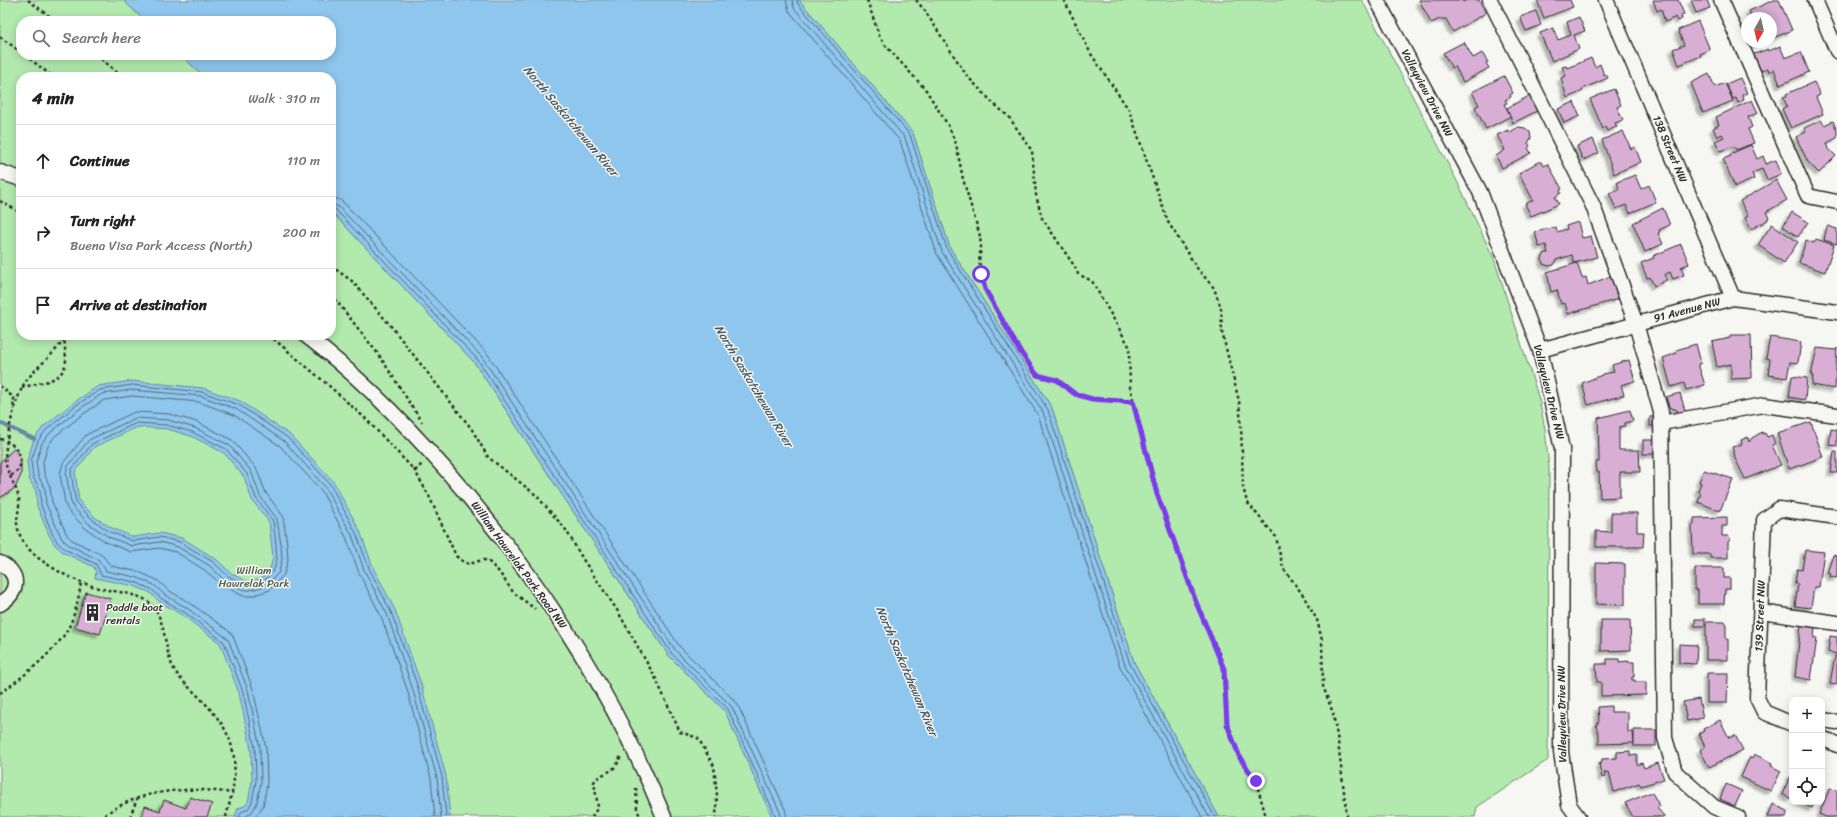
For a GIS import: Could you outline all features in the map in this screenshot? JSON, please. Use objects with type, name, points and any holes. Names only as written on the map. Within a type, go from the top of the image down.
[{"type":"street","name":"Valleyview Drive NW","points":[[1377,0],[1480,192],[1540,350],[1562,449],[1561,752],[1569,805],[1578,817]]},
{"type":"street","points":[[1490,0],[1593,206],[1636,324],[1661,412],[1666,738],[1675,772],[1714,807],[1738,817]]},
{"type":"street","name":"138 Street NW","points":[[1606,0],[1733,298]]},
{"type":"street","points":[[1721,0],[1808,196],[1837,202]]},
{"type":"street","points":[[1815,0],[1837,51]]},
{"type":"street","points":[[0,172],[16,177]]},
{"type":"street","name":"91 Avenue NW","points":[[1540,350],[1733,298],[1837,312]]},
{"type":"street","name":"William Hawrelak Park Road NW","points":[[311,340],[350,373],[409,429],[494,527],[560,621],[598,683],[629,742],[664,817]]},
{"type":"street","points":[[1661,423],[1764,405],[1837,415]]},
{"type":"street","name":"139 Street NW","points":[[1764,712],[1758,698],[1764,520],[1779,509],[1837,517]]},
{"type":"street","points":[[0,563],[10,568],[16,580],[14,591],[7,600],[0,604]]},
{"type":"street","points":[[1760,612],[1837,623]]},
{"type":"street","points":[[1764,712],[1789,716]]},
{"type":"street","points":[[1764,712],[1789,723]]},
{"type":"street","points":[[1825,720],[1837,722]]},
{"type":"street","points":[[1825,739],[1837,745]]},
{"type":"path","points":[[28,0],[49,16]]},
{"type":"path","points":[[867,0],[879,35],[885,45],[926,90],[949,127],[956,144],[963,179],[980,236],[980,261],[985,289],[1029,365],[1037,375],[1057,380],[1075,394],[1092,399],[1133,402]]},
{"type":"path","points":[[916,0],[925,11],[967,76],[1009,117],[1032,151],[1036,195],[1042,218],[1075,267],[1078,274],[1092,281],[1129,346],[1130,387],[1157,494],[1196,602],[1224,669],[1227,724],[1240,758],[1256,781],[1266,817]]},
{"type":"path","points":[[1064,0],[1091,54],[1129,110],[1168,222],[1197,268],[1214,288],[1221,308],[1222,332],[1239,401],[1243,487],[1246,502],[1276,537],[1283,568],[1303,595],[1317,620],[1322,640],[1323,686],[1332,713],[1338,742],[1347,817]]},
{"type":"path","points":[[0,37],[16,48]]},
{"type":"path","points":[[31,60],[47,72]]},
{"type":"path","points":[[103,60],[116,72]]},
{"type":"path","points":[[0,201],[16,210]]},
{"type":"path","points":[[336,270],[352,281],[390,325],[471,428],[488,457],[536,495],[566,530],[584,561],[617,610],[651,670],[680,732],[698,738],[714,766],[717,795],[716,817]]},
{"type":"path","points":[[63,340],[59,347],[26,380],[22,388],[6,440],[6,465],[19,498],[17,523],[19,533],[25,544],[40,560],[81,583],[135,596],[152,605],[160,620],[167,650],[174,669],[215,713],[228,734],[232,745],[234,764],[232,793],[226,817]]},
{"type":"path","points":[[22,388],[57,378],[61,374],[66,360],[64,340]]},
{"type":"path","points":[[275,340],[367,420],[415,471],[429,496],[456,556],[460,560],[470,564],[487,560],[499,572],[513,592],[537,611]]},
{"type":"path","points":[[0,386],[14,398],[13,415]]},
{"type":"path","points":[[0,439],[6,440],[16,446],[20,461],[18,471],[10,476]]},
{"type":"path","points":[[415,471],[427,460]]},
{"type":"path","points":[[0,693],[20,679],[60,640],[69,627],[81,583]]},
{"type":"path","points":[[592,817],[598,807],[594,782],[597,778],[614,769],[619,761],[621,751],[624,757]]},
{"type":"path","points":[[636,786],[637,808],[640,817]]},
{"type":"path","points":[[102,817],[128,802],[173,791],[194,789],[232,793]]},
{"type":"path","points":[[130,817],[137,799]]},
{"type":"green space","name":"William Hawrelak Park","points":[[0,0],[123,0],[140,16],[16,16],[16,60],[186,60],[199,72],[16,72],[16,340],[336,340],[336,216],[474,362],[669,656],[725,711],[772,817],[0,817]]},
{"type":"green space","points":[[799,0],[1362,0],[1459,185],[1494,259],[1539,399],[1545,429],[1549,468],[1548,760],[1477,807],[1475,817],[1219,817],[1134,662],[1052,408],[950,248],[913,133]]},
{"type":"water","name":"North Saskatchewan River","points":[[123,0],[799,0],[913,133],[950,248],[1052,408],[1134,662],[1219,817],[772,817],[725,711],[669,656],[474,362],[336,216],[336,72],[199,72],[186,60],[336,60],[336,16],[140,16]]},
{"type":"water","points":[[132,381],[203,388],[240,401],[290,435],[333,481],[360,531],[373,567],[395,610],[421,684],[446,776],[450,817],[235,817],[238,808],[245,806],[248,802],[252,781],[251,749],[239,693],[220,643],[182,615],[160,602],[149,592],[134,586],[95,578],[96,572],[94,567],[64,553],[55,545],[49,535],[37,506],[36,491],[29,479],[27,461],[34,439],[43,427],[73,403],[98,386]],"holes":[[[138,427],[167,429],[191,436],[224,453],[244,477],[252,500],[269,522],[273,558],[270,569],[261,579],[248,582],[231,573],[216,559],[182,538],[160,533],[133,537],[112,528],[96,518],[79,501],[75,472],[94,447]]]},
{"type":"building","points":[[1419,0],[1462,0],[1463,2],[1468,0],[1479,0],[1486,13],[1453,32],[1446,19],[1440,19],[1431,23]]},
{"type":"building","points":[[1537,0],[1570,0],[1573,7],[1544,18]]},
{"type":"building","points":[[1653,0],[1678,0],[1684,14],[1681,16],[1682,19],[1678,21],[1676,17],[1665,22],[1661,9],[1657,11]]},
{"type":"building","points":[[1691,0],[1707,0],[1710,8],[1696,13]]},
{"type":"building","points":[[1774,0],[1779,0],[1792,30],[1777,36],[1777,12],[1749,11]]},
{"type":"building","points":[[1536,11],[1541,25],[1526,31],[1520,17]]},
{"type":"building","points":[[1579,17],[1585,31],[1574,35],[1579,49],[1552,61],[1540,33],[1553,28],[1558,40],[1571,35],[1567,22]]},
{"type":"building","points":[[1698,21],[1710,50],[1700,54],[1701,56],[1679,65],[1673,49],[1684,45],[1678,30]]},
{"type":"building","points":[[1464,42],[1473,58],[1482,53],[1488,62],[1486,63],[1489,68],[1463,82],[1455,66],[1452,68],[1443,53]]},
{"type":"building","points":[[1780,46],[1785,58],[1801,52],[1809,72],[1780,85],[1774,69],[1769,72],[1768,68],[1756,73],[1749,56]]},
{"type":"building","points":[[1591,58],[1595,67],[1600,64],[1604,75],[1606,74],[1608,78],[1582,89],[1583,91],[1567,98],[1561,78],[1566,76],[1562,67],[1566,66],[1568,68]]},
{"type":"building","points":[[1709,74],[1715,87],[1725,83],[1733,101],[1703,113],[1691,83]]},
{"type":"building","points":[[1504,76],[1513,93],[1510,95],[1511,97],[1505,100],[1507,103],[1504,104],[1511,116],[1486,129],[1475,107],[1479,105],[1472,92]]},
{"type":"building","points":[[1740,78],[1747,93],[1742,95],[1744,100],[1738,103],[1736,98],[1733,99],[1726,84]]},
{"type":"building","points":[[1814,82],[1820,95],[1816,97],[1823,114],[1791,128],[1782,109],[1787,106],[1783,97],[1787,96],[1786,94]]},
{"type":"building","points":[[1614,89],[1621,105],[1617,107],[1623,120],[1615,123],[1617,127],[1607,131],[1605,127],[1603,129],[1590,99]]},
{"type":"building","points":[[1533,94],[1541,109],[1513,123],[1507,108]]},
{"type":"building","points":[[1752,100],[1758,113],[1748,117],[1752,127],[1748,129],[1754,143],[1736,150],[1734,146],[1720,151],[1715,141],[1724,137],[1722,134],[1717,137],[1713,128],[1719,125],[1716,117]]},
{"type":"building","points":[[1574,102],[1580,116],[1564,123],[1558,109]]},
{"type":"building","points":[[1821,120],[1824,125],[1833,121],[1837,131],[1837,138],[1827,143],[1829,149],[1836,156],[1819,173],[1808,162],[1796,137],[1806,132],[1804,128]]},
{"type":"building","points":[[1518,127],[1525,128],[1530,132],[1531,138],[1528,143],[1530,146],[1528,148],[1531,153],[1502,168],[1496,156],[1505,150],[1497,135],[1508,130],[1509,133]]},
{"type":"building","points":[[1623,131],[1631,149],[1635,147],[1641,162],[1614,174],[1602,140]]},
{"type":"building","points":[[1593,139],[1599,153],[1583,160],[1577,146]]},
{"type":"building","points":[[1751,145],[1757,159],[1763,156],[1766,164],[1776,160],[1781,174],[1767,180],[1762,169],[1752,173],[1754,179],[1735,187],[1723,159],[1731,156],[1730,154]]},
{"type":"building","points":[[1538,162],[1541,162],[1544,166],[1548,164],[1562,189],[1560,190],[1561,193],[1555,197],[1559,204],[1531,216],[1525,204],[1533,200],[1519,173]]},
{"type":"building","points":[[1635,175],[1641,189],[1649,185],[1656,202],[1630,213],[1626,205],[1616,209],[1609,193],[1619,189],[1617,182]]},
{"type":"building","points":[[1776,180],[1787,200],[1766,212],[1769,218],[1767,219],[1768,220],[1751,229],[1745,218],[1748,216],[1740,201]]},
{"type":"building","points":[[1663,208],[1670,225],[1659,230],[1660,232],[1658,233],[1663,244],[1645,252],[1633,223]]},
{"type":"building","points":[[1792,212],[1808,222],[1798,237],[1783,226]]},
{"type":"building","points":[[1578,222],[1582,238],[1591,236],[1597,257],[1574,263],[1572,255],[1556,260],[1554,265],[1549,266],[1543,264],[1542,258],[1545,253],[1548,253],[1546,245],[1539,247],[1535,232],[1556,227],[1557,232],[1567,229],[1566,226]]},
{"type":"building","points":[[1772,224],[1798,242],[1784,263],[1758,245]]},
{"type":"building","points":[[1827,226],[1837,229],[1837,244],[1824,240]]},
{"type":"building","points":[[1816,239],[1834,245],[1825,272],[1799,263],[1806,240],[1814,243]]},
{"type":"building","points":[[1681,244],[1689,264],[1681,267],[1684,275],[1673,279],[1670,272],[1664,275],[1667,280],[1654,286],[1650,277],[1647,278],[1641,263]]},
{"type":"building","points":[[1577,263],[1582,278],[1586,277],[1588,285],[1611,276],[1618,299],[1568,314],[1565,303],[1561,304],[1557,290],[1551,292],[1547,272]]},
{"type":"building","points":[[1730,335],[1751,335],[1752,378],[1731,379],[1731,364],[1717,367],[1712,342],[1730,338]]},
{"type":"building","points":[[1770,337],[1801,342],[1798,363],[1790,362],[1787,378],[1768,375],[1770,359],[1766,358]]},
{"type":"building","points":[[1696,344],[1701,363],[1698,364],[1705,385],[1686,390],[1684,383],[1671,387],[1663,358],[1677,353],[1676,350]]},
{"type":"building","points":[[1817,348],[1836,350],[1837,348],[1835,389],[1812,385],[1813,376],[1811,376]]},
{"type":"building","points":[[1629,360],[1635,381],[1621,385],[1624,395],[1588,405],[1582,383],[1602,374],[1614,372],[1612,365]]},
{"type":"building","points":[[1792,376],[1807,378],[1805,400],[1789,397]]},
{"type":"building","points":[[1680,393],[1685,411],[1678,413],[1677,410],[1669,407],[1666,397]]},
{"type":"building","points":[[1630,410],[1633,421],[1625,423],[1625,426],[1619,427],[1619,450],[1639,450],[1640,472],[1620,472],[1620,497],[1600,498],[1599,472],[1597,472],[1596,462],[1599,462],[1598,418]]},
{"type":"building","points":[[1650,417],[1658,417],[1658,426],[1650,426]]},
{"type":"building","points":[[1811,422],[1823,457],[1789,469],[1777,433]]},
{"type":"building","points":[[1831,429],[1837,430],[1837,446],[1829,445]]},
{"type":"building","points":[[1762,432],[1763,434],[1765,433],[1767,437],[1772,435],[1775,444],[1772,445],[1781,465],[1745,479],[1734,456],[1732,447],[1742,444],[1741,440],[1748,437],[1749,442],[1752,438]]},
{"type":"building","points":[[1643,440],[1657,440],[1657,454],[1643,454]]},
{"type":"building","points":[[15,448],[21,462],[21,475],[15,488],[0,498],[0,462]]},
{"type":"building","points":[[1834,452],[1837,452],[1837,473],[1831,473]]},
{"type":"building","points":[[1704,470],[1733,479],[1720,511],[1698,502],[1701,493],[1698,491],[1701,483],[1699,482]]},
{"type":"building","points":[[1611,513],[1637,513],[1637,532],[1644,532],[1643,547],[1596,547],[1596,531],[1611,532]]},
{"type":"building","points":[[1727,517],[1727,526],[1722,526],[1722,536],[1728,536],[1731,539],[1728,542],[1728,558],[1710,558],[1710,554],[1693,554],[1692,525],[1694,525],[1694,518]]},
{"type":"building","points":[[1805,550],[1824,552],[1819,587],[1814,587],[1811,608],[1795,606],[1798,584],[1795,584],[1797,569],[1802,570]]},
{"type":"building","points":[[1833,555],[1837,556],[1837,578],[1830,577],[1831,574],[1827,573]]},
{"type":"building","points":[[1596,563],[1625,564],[1625,605],[1596,604]]},
{"type":"building","points":[[1695,568],[1724,568],[1724,578],[1730,578],[1730,589],[1725,589],[1724,604],[1698,604],[1698,590],[1695,590]]},
{"type":"building","name":"Paddle boat rentals","points":[[86,592],[111,599],[100,634],[75,627]]},
{"type":"building","points":[[1695,619],[1705,619],[1705,626],[1695,626]]},
{"type":"building","points":[[1601,620],[1630,620],[1631,650],[1601,651]]},
{"type":"building","points":[[1706,622],[1726,622],[1728,660],[1706,660]]},
{"type":"building","points":[[1801,624],[1815,626],[1814,638],[1817,638],[1811,680],[1795,677]]},
{"type":"building","points":[[1830,636],[1837,637],[1837,654],[1828,652]]},
{"type":"building","points":[[1679,644],[1697,645],[1696,664],[1679,663]]},
{"type":"building","points":[[1835,655],[1837,655],[1837,685],[1830,684]]},
{"type":"building","points":[[1607,659],[1619,659],[1619,662],[1634,662],[1634,677],[1632,677],[1632,680],[1635,680],[1635,682],[1646,682],[1646,695],[1601,696],[1601,682],[1597,682],[1596,664],[1607,664]]},
{"type":"building","points":[[1707,673],[1728,673],[1727,703],[1707,703]]},
{"type":"building","points":[[1699,699],[1703,718],[1687,721],[1683,702]]},
{"type":"building","points":[[1611,706],[1611,712],[1628,712],[1628,732],[1633,732],[1634,743],[1599,744],[1599,734],[1596,726],[1599,721],[1598,707]]},
{"type":"building","points":[[1720,720],[1729,738],[1735,735],[1743,750],[1709,767],[1700,750],[1705,747],[1699,734],[1704,731],[1703,729]]},
{"type":"building","points":[[1634,730],[1656,730],[1656,746],[1634,746]]},
{"type":"building","points":[[1630,751],[1630,756],[1637,755],[1637,765],[1642,763],[1644,768],[1658,763],[1664,779],[1641,786],[1639,783],[1614,792],[1609,772],[1604,773],[1605,777],[1602,778],[1599,764],[1601,764],[1602,759],[1617,758],[1617,752]]},
{"type":"building","points":[[1754,754],[1772,763],[1771,766],[1781,771],[1771,791],[1741,777],[1750,757],[1752,758]]},
{"type":"building","points":[[1789,779],[1789,798],[1782,794]]},
{"type":"building","points":[[1726,784],[1742,791],[1735,806],[1720,799]]},
{"type":"building","points":[[1830,788],[1837,791],[1837,817],[1826,817],[1819,814],[1823,805],[1825,805],[1825,800]]},
{"type":"building","points":[[1652,793],[1660,806],[1657,808],[1665,817],[1633,817],[1625,803]]},
{"type":"building","points":[[190,797],[212,804],[207,817],[142,817],[145,806],[160,811],[164,800],[186,808]]},
{"type":"building","points":[[1773,804],[1788,811],[1786,817],[1768,817]]},
{"type":"building","points":[[1805,805],[1814,805],[1812,808]]},
{"type":"waterway","points":[[0,423],[34,439]]},
{"type":"place","name":"Paddle boat rentals","points":[[93,613]]},
{"type":"route","points":[[981,274],[985,289],[1019,350],[1037,375],[1046,379],[1057,380],[1075,394],[1092,399],[1133,402],[1157,494],[1196,602],[1224,669],[1227,724],[1240,758],[1256,781]]}]
